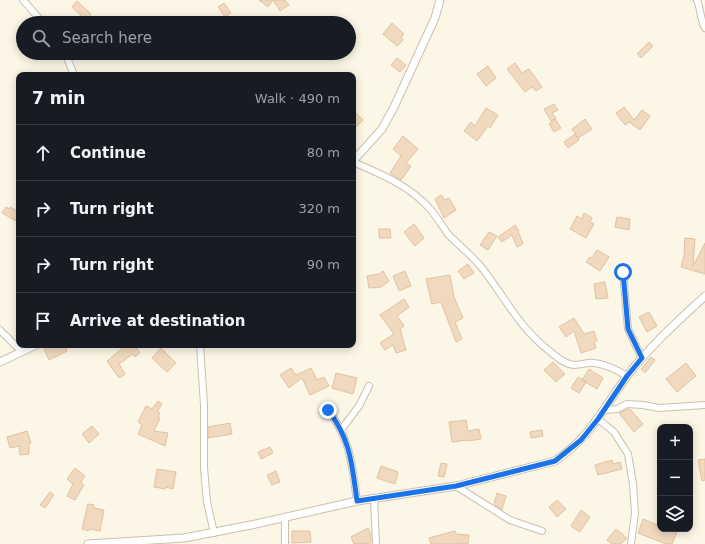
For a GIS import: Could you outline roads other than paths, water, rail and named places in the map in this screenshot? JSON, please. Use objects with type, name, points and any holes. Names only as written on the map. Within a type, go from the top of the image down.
[{"type":"street","points":[[23,0],[36,16]]},
{"type":"street","points":[[356,158],[382,129],[394,107],[435,18],[440,0]]},
{"type":"street","points":[[697,0],[701,21],[705,28]]},
{"type":"street","points":[[68,60],[73,72]]},
{"type":"street","points":[[356,162],[410,191],[419,198],[431,210],[448,233],[482,268],[510,308],[530,333],[546,349],[564,362],[574,365],[593,363],[612,368],[627,376]]},
{"type":"street","points":[[623,272],[628,329],[642,358]]},
{"type":"street","points":[[88,544],[184,538],[357,501],[456,486],[555,461],[581,440],[605,410],[627,376],[642,358],[705,296]]},
{"type":"street","points":[[0,330],[16,346]]},
{"type":"street","points":[[18,348],[22,352]]},
{"type":"street","points":[[0,362],[30,348]]},
{"type":"street","points":[[200,348],[204,405],[205,482],[207,502],[214,532]]},
{"type":"street","points":[[341,430],[359,406],[369,386]]},
{"type":"street","points":[[605,410],[617,409],[627,404],[659,408],[705,405]]},
{"type":"street","points":[[328,410],[341,430],[349,452],[357,501]]},
{"type":"street","points":[[598,419],[614,432],[628,454],[633,484],[635,513],[631,544]]},
{"type":"street","points":[[456,486],[510,520],[542,530]]},
{"type":"street","points":[[374,498],[376,544]]},
{"type":"street","points":[[285,517],[285,544]]}]
